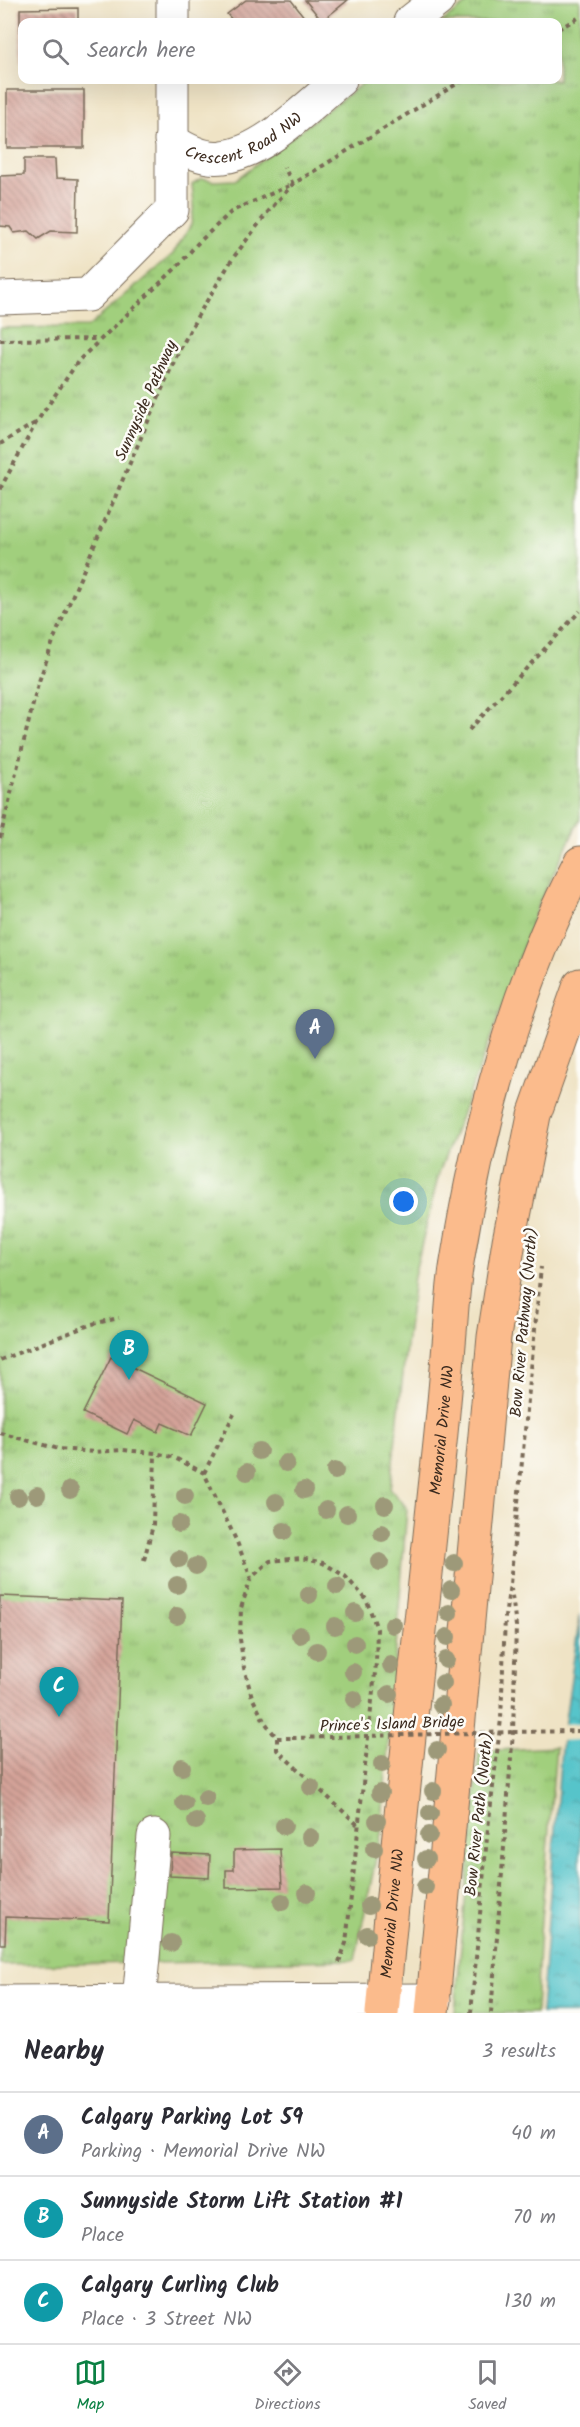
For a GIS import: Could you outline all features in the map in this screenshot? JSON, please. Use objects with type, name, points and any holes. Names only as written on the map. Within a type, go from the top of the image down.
[{"type":"main road","name":"Memorial Drive NW","points":[[383,2007],[399,1817],[439,1456],[456,1265],[472,1179],[513,1027],[561,898],[580,863]]},
{"type":"main road","points":[[433,2007],[494,1337],[509,1240],[534,1115],[580,985]]},
{"type":"street","points":[[173,0],[173,18]]},
{"type":"street","points":[[415,18],[438,0]]},
{"type":"street","points":[[0,298],[87,295],[172,210],[172,84]]},
{"type":"street","name":"Crescent Road NW","points":[[171,140],[200,155],[221,158],[251,150],[335,84]]},
{"type":"street","points":[[139,2001],[154,1836]]},
{"type":"street","points":[[0,2002],[139,2001],[433,2007]]},
{"type":"path","points":[[562,27],[580,17]]},
{"type":"path","name":"Sunnyside Pathway","points":[[0,838],[38,684],[52,646],[175,359],[197,316],[233,258],[267,213],[293,184],[456,84]]},
{"type":"path","points":[[0,489],[36,423],[63,381],[100,339],[177,267],[197,244],[232,211],[293,184]]},
{"type":"path","points":[[0,340],[100,339]]},
{"type":"path","points":[[0,444],[36,423]]},
{"type":"path","points":[[469,730],[580,610]]},
{"type":"path","name":"Bow River Pathway (North)","points":[[505,1617],[542,1256]]},
{"type":"path","points":[[0,1360],[92,1324],[119,1318]]},
{"type":"path","points":[[204,1473],[234,1414]]},
{"type":"path","points":[[0,1433],[59,1449],[155,1453],[173,1457],[204,1473],[237,1542],[251,1578]]},
{"type":"path","points":[[144,1560],[153,1525],[155,1453]]},
{"type":"path","points":[[339,1963],[346,1943],[359,1826],[377,1629],[366,1599],[345,1576],[323,1563],[301,1558],[270,1561],[251,1578],[241,1608],[241,1649],[252,1697],[264,1721],[277,1738],[277,1750],[359,1826]]},
{"type":"path","name":"Bow River Pathway (North)","points":[[491,2013],[513,1732],[516,1635],[510,1584]]},
{"type":"path","name":"Bow River Path (North)","points":[[471,2013],[487,1837],[501,1719],[505,1617]]},
{"type":"path","name":"Prince's Island Bridge","points":[[277,1738],[580,1731]]},
{"type":"green space","points":[[472,0],[580,0],[580,819],[538,905],[439,1173],[414,1276],[390,1489],[407,1508],[381,1834],[355,1960],[0,1965],[0,328],[88,327],[173,254],[191,225],[194,204],[192,184],[202,178],[214,181],[235,180],[362,84],[562,84],[562,18],[447,18]]},
{"type":"green space","points":[[556,1747],[539,1944],[536,2013],[455,2013],[479,1751]]},
{"type":"water","points":[[580,1615],[580,2013],[541,2013],[561,1749]]},
{"type":"pier","points":[[580,1723],[580,1740],[560,1741],[563,1724]]},
{"type":"building","points":[[246,0],[291,0],[305,18],[230,18],[227,14]]},
{"type":"building","points":[[305,0],[348,0],[326,18],[320,18]]},
{"type":"building","points":[[78,8],[78,18],[20,18],[20,9]]},
{"type":"building","points":[[7,90],[84,90],[84,148],[7,148]]},
{"type":"building","points":[[24,159],[55,159],[56,178],[78,179],[77,232],[51,231],[38,239],[29,231],[14,233],[10,227],[0,226],[0,176],[24,175]]},
{"type":"building","points":[[111,1357],[207,1403],[191,1436],[162,1423],[158,1432],[134,1420],[127,1434],[83,1413]]},
{"type":"building","points":[[0,1596],[122,1601],[109,1921],[6,1917],[5,1944],[0,1944]]},
{"type":"building","points":[[280,1849],[282,1887],[226,1888],[226,1870],[234,1870],[234,1850]]},
{"type":"building","points":[[171,1853],[210,1855],[209,1878],[170,1876]]},
{"type":"place","name":"Calgary Parking Lot 59","points":[[315,1059]]},
{"type":"place","name":"Sunnyside Storm Lift Station #1","points":[[129,1380]]},
{"type":"place","name":"Calgary Curling Club","points":[[59,1717]]}]
